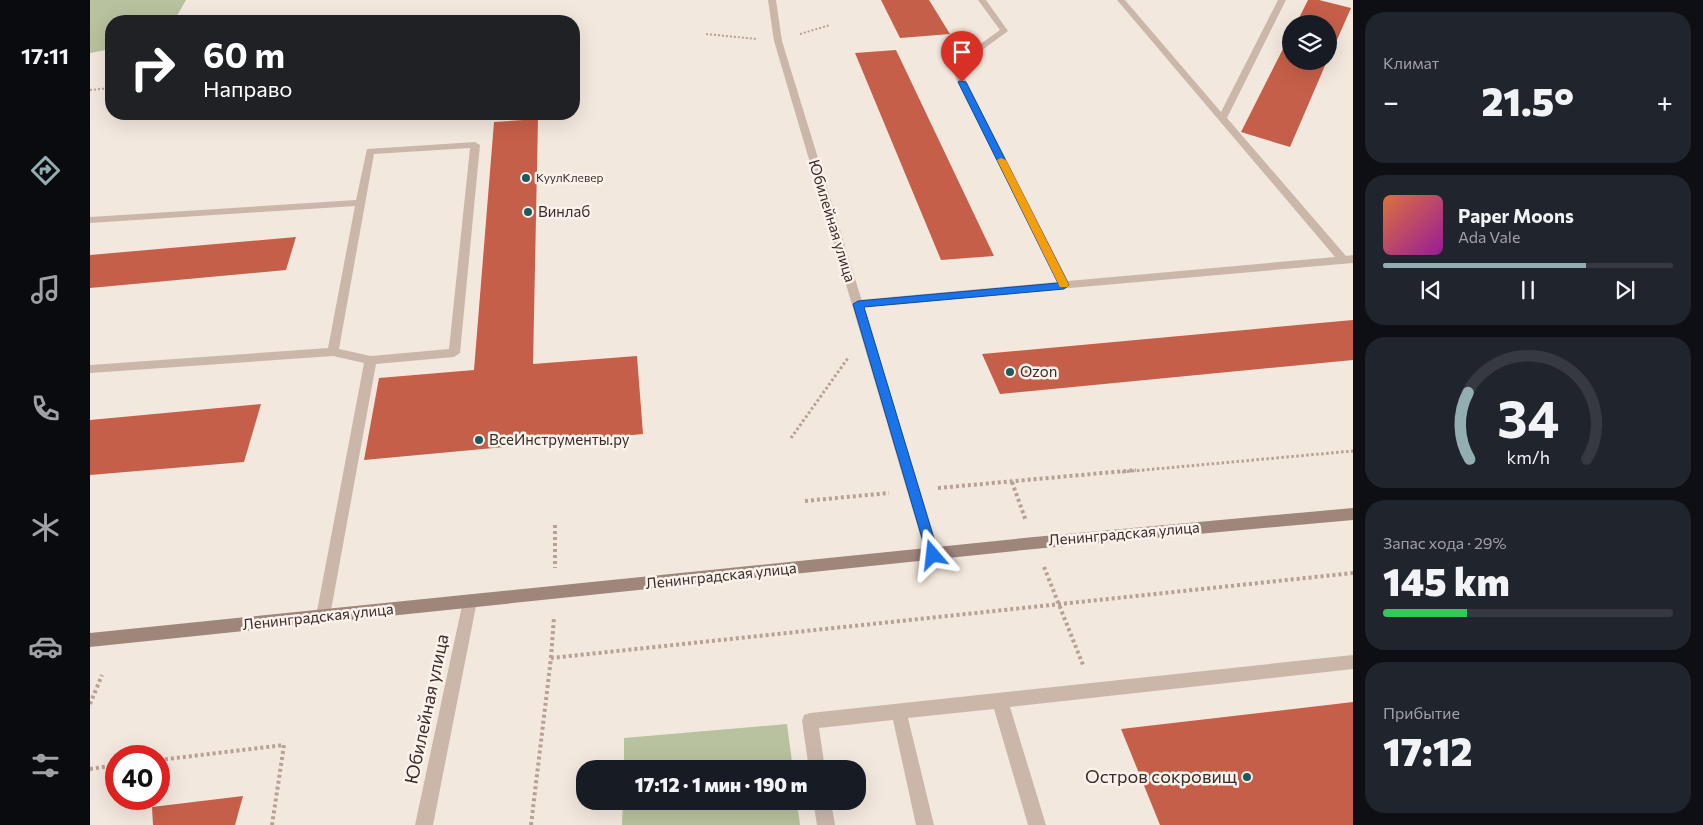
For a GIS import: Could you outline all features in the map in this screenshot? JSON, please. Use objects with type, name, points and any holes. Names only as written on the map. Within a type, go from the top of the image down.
[{"type":"main road","name":"Ленинградская улица","points":[[90,640],[933,555],[1034,543],[1353,514]]},
{"type":"street","name":"Юбилейная улица","points":[[772,0],[778,41],[933,555]]},
{"type":"street","points":[[982,0],[1004,31],[954,66],[1064,285]]},
{"type":"street","points":[[1121,0],[1222,119],[1348,260]]},
{"type":"street","points":[[1222,119],[1282,0]]},
{"type":"street","points":[[90,369],[333,352],[371,360],[454,353],[475,146],[370,151],[333,352]]},
{"type":"street","points":[[90,220],[360,203]]},
{"type":"street","points":[[858,304],[1348,260]]},
{"type":"street","points":[[324,616],[371,360]]},
{"type":"street","name":"Юбилейная улица","points":[[424,825],[470,602]]},
{"type":"street","points":[[816,760],[810,721],[1093,692],[1353,662]]},
{"type":"street","points":[[1000,702],[1037,825]]},
{"type":"street","points":[[899,713],[925,825]]},
{"type":"street","points":[[824,810],[826,825]]},
{"type":"path","points":[[90,90],[105,89]]},
{"type":"path","points":[[792,438],[866,333]]},
{"type":"path","points":[[805,501],[1353,451]]},
{"type":"path","points":[[1012,482],[1093,692]]},
{"type":"path","points":[[531,825],[551,658],[1353,573]]},
{"type":"path","points":[[90,704],[102,675]]},
{"type":"path","points":[[170,759],[284,745],[272,825]]},
{"type":"path","points":[[90,768],[105,766]]},
{"type":"green space","points":[[90,0],[186,0],[177,15],[105,15],[105,50],[90,53]]},
{"type":"green space","points":[[787,724],[792,760],[624,760],[624,738]]},
{"type":"green space","points":[[623,810],[798,810],[800,825],[622,825]]},
{"type":"building","points":[[881,0],[929,0],[950,34],[900,38]]},
{"type":"building","points":[[1308,0],[1319,0],[1351,8],[1337,40],[1337,15],[1300,15]]},
{"type":"building","points":[[896,50],[994,256],[941,260],[855,53]]},
{"type":"building","points":[[1282,51],[1282,70],[1323,70],[1290,147],[1241,132]]},
{"type":"building","points":[[538,120],[533,364],[637,356],[643,434],[364,460],[379,378],[474,370],[494,122]]},
{"type":"building","points":[[296,237],[286,270],[90,288],[90,255]]},
{"type":"building","points":[[1353,320],[1353,360],[1000,394],[982,354]]},
{"type":"building","points":[[261,404],[244,462],[90,475],[90,420]]},
{"type":"building","name":"Остров сокровищ","points":[[1353,702],[1353,825],[1160,825],[1121,729]]},
{"type":"building","points":[[243,796],[235,825],[153,825],[152,810],[170,810],[170,805]]},
{"type":"slow traffic","points":[[1001,160],[1064,285]]},
{"type":"place","name":"КуулКлевер","points":[[526,178]]},
{"type":"place","name":"Винлаб","points":[[528,212]]},
{"type":"place","name":"Ozon","points":[[1010,372]]},
{"type":"place","name":"ВсеИнструменты.ру","points":[[479,440]]},
{"type":"place","name":"Остров сокровищ","points":[[1247,777]]},
{"type":"route","points":[[933,555],[858,304],[1064,285],[962,82]]}]
